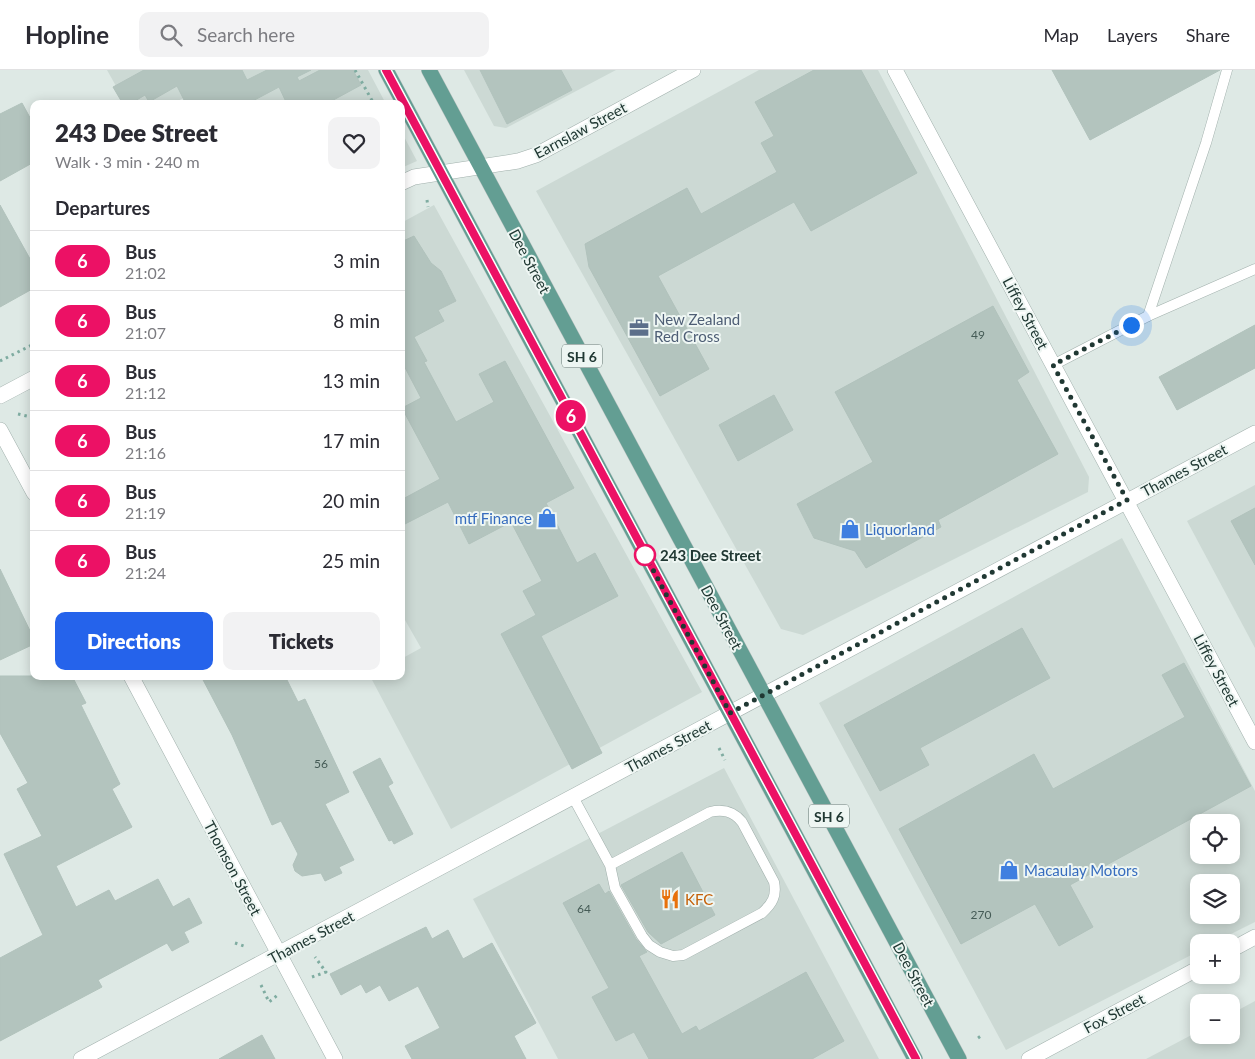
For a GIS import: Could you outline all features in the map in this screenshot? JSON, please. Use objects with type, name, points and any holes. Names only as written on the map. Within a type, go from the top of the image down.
[{"type":"main road","name":"SH 6","points":[[386,70],[402,100]]},
{"type":"main road","name":"Dee Street","points":[[429,70],[959,1059]]},
{"type":"main road","name":"SH 6","points":[[405,106],[916,1059]]},
{"type":"street","name":"Earnslaw Street","points":[[405,181],[441,173],[518,161],[536,155],[693,70]]},
{"type":"street","name":"Liffey Street","points":[[895,70],[1255,742]]},
{"type":"street","points":[[0,396],[30,380]]},
{"type":"street","points":[[0,430],[30,486]]},
{"type":"street","name":"Thames Street","points":[[81,1059],[765,696],[1255,433]]},
{"type":"street","name":"Thomson Street","points":[[133,680],[335,1059]]},
{"type":"street","points":[[1240,945],[1255,937]]},
{"type":"street","name":"Fox Street","points":[[1029,1059],[1190,973]]},
{"type":"lane","points":[[1148,316],[1206,143],[1227,70]]},
{"type":"lane","points":[[1053,365],[1148,316],[1255,269]]},
{"type":"lane","points":[[573,797],[610,865],[615,888],[649,945],[660,952],[673,956],[683,955],[762,913],[770,906],[774,898],[774,882],[742,822],[730,812],[710,812],[610,865]]},
{"type":"path","points":[[355,70],[372,100]]},
{"type":"path","points":[[427,200],[428,207]]},
{"type":"path","points":[[0,362],[30,346]]},
{"type":"path","points":[[18,414],[30,417]]},
{"type":"path","points":[[719,748],[725,760]]},
{"type":"path","points":[[235,943],[247,947]]},
{"type":"path","points":[[311,977],[326,972],[315,957]]},
{"type":"path","points":[[261,985],[269,1002],[281,993]]},
{"type":"shaded area","points":[[107,70],[368,70],[384,100],[243,100],[228,75],[180,100],[124,100]]},
{"type":"shaded area","points":[[464,70],[616,70],[506,128],[494,126]]},
{"type":"shaded area","points":[[759,70],[878,70],[1089,477],[1088,492],[803,635],[781,629],[536,191]]},
{"type":"shaded area","points":[[405,138],[417,161],[405,166]]},
{"type":"shaded area","points":[[434,205],[702,692],[451,829],[372,680],[405,680],[405,657],[421,648],[405,620],[405,221]]},
{"type":"shaded area","points":[[1255,485],[1255,648],[1187,521]]},
{"type":"shaded area","points":[[1122,538],[1255,791],[1255,922],[1231,934],[1190,934],[1190,956],[1006,1050],[819,703]]},
{"type":"shaded area","points":[[724,768],[879,1059],[558,1059],[473,899]]},
{"type":"shaded area","points":[[1255,1001],[1255,1059],[1146,1059],[1190,1036],[1190,1044],[1240,1044],[1240,1009]]},
{"type":"building","points":[[144,70],[242,70],[247,80],[267,70],[311,70],[297,77],[299,81],[320,70],[353,70],[361,85],[333,100],[285,100],[279,87],[255,100],[184,100],[177,86],[152,100],[148,100],[145,95],[137,100],[121,100],[113,87]]},
{"type":"building","points":[[480,70],[561,70],[572,90],[507,124]]},
{"type":"building","points":[[814,70],[861,70],[917,173],[811,231],[794,202],[658,276],[709,369],[660,396],[589,267],[585,244],[687,188],[701,214],[777,172],[761,143],[774,136],[755,102]]},
{"type":"building","points":[[1052,70],[1220,70],[1090,140]]},
{"type":"building","points":[[22,103],[30,118],[30,164],[0,181],[0,114]]},
{"type":"building","points":[[0,205],[30,259],[30,290],[0,307]]},
{"type":"building","points":[[414,236],[431,263],[441,271],[456,301],[438,310],[444,321],[414,337],[427,361],[424,362],[456,422],[494,402],[479,374],[505,361],[574,488],[546,503],[577,563],[595,553],[618,596],[541,636],[602,753],[572,769],[501,634],[536,615],[523,591],[542,581],[511,522],[469,544],[448,502],[405,524],[405,498],[440,479],[405,414],[405,406],[421,398],[405,368],[405,240]]},
{"type":"building","points":[[993,306],[1029,372],[1017,380],[1058,454],[938,520],[941,527],[866,568],[855,551],[814,538],[797,504],[873,462],[835,392]]},
{"type":"building","points":[[1255,325],[1255,368],[1177,410],[1159,377]]},
{"type":"building","points":[[774,395],[793,430],[738,461],[719,425]]},
{"type":"building","points":[[1255,508],[1255,565],[1231,521]]},
{"type":"building","points":[[0,569],[30,631],[30,646],[0,660]]},
{"type":"building","points":[[1022,628],[1050,678],[920,748],[929,765],[880,791],[844,725]]},
{"type":"building","points":[[1184,663],[1251,786],[1200,814],[1190,814],[1190,819],[1070,885],[1093,927],[1059,946],[1035,904],[961,944],[899,829],[1034,754],[1053,789],[1185,717],[1162,675]]},
{"type":"building","points":[[0,676],[30,676],[30,680],[74,680],[86,703],[81,705],[120,784],[112,789],[132,827],[56,866],[76,907],[109,890],[115,901],[158,879],[173,907],[189,898],[202,923],[184,932],[189,942],[172,951],[167,943],[98,980],[102,987],[0,1041],[0,958],[43,935],[4,854],[42,836],[17,789],[28,783],[0,733]]},
{"type":"building","points":[[203,680],[287,680],[298,702],[305,699],[349,792],[325,804],[354,860],[339,867],[342,873],[325,881],[321,873],[302,876],[295,871],[293,865],[298,854],[281,821],[272,825],[232,735]]},
{"type":"building","points":[[380,758],[393,783],[388,786],[413,834],[394,844],[392,840],[389,841],[353,772]]},
{"type":"building","name":"KFC","points":[[682,852],[715,915],[661,944],[648,932],[621,885]]},
{"type":"building","points":[[599,884],[605,894],[609,891],[636,939],[647,952],[639,956],[682,1034],[696,1026],[699,1031],[806,972],[844,1041],[812,1059],[649,1059],[634,1032],[616,1041],[592,997],[609,988],[563,903]]},
{"type":"building","points":[[426,927],[432,939],[448,930],[463,959],[492,943],[536,1023],[514,1036],[526,1059],[412,1059],[405,1046],[440,1028],[418,986],[389,1001],[380,985],[366,993],[361,984],[341,995],[330,974]]},
{"type":"building","points":[[262,1035],[275,1059],[219,1059]]},
{"type":"bus line","name":"6","points":[[386,70],[402,100]]},
{"type":"bus line","name":"6","points":[[405,106],[916,1059]]},
{"type":"place","name":"New Zealand Red Cross","points":[[639,328]]},
{"type":"place","name":"mtf Finance","points":[[547,518]]},
{"type":"place","name":"Liquorland","points":[[850,529]]},
{"type":"place","name":"243 Dee Street","points":[[645,555]]},
{"type":"place","name":"Macaulay Motors","points":[[1009,870]]},
{"type":"place","name":"KFC","points":[[670,899]]},
{"type":"route","points":[[645,555],[730,713],[782,687],[1127,500],[1053,365],[1131,325]]}]
